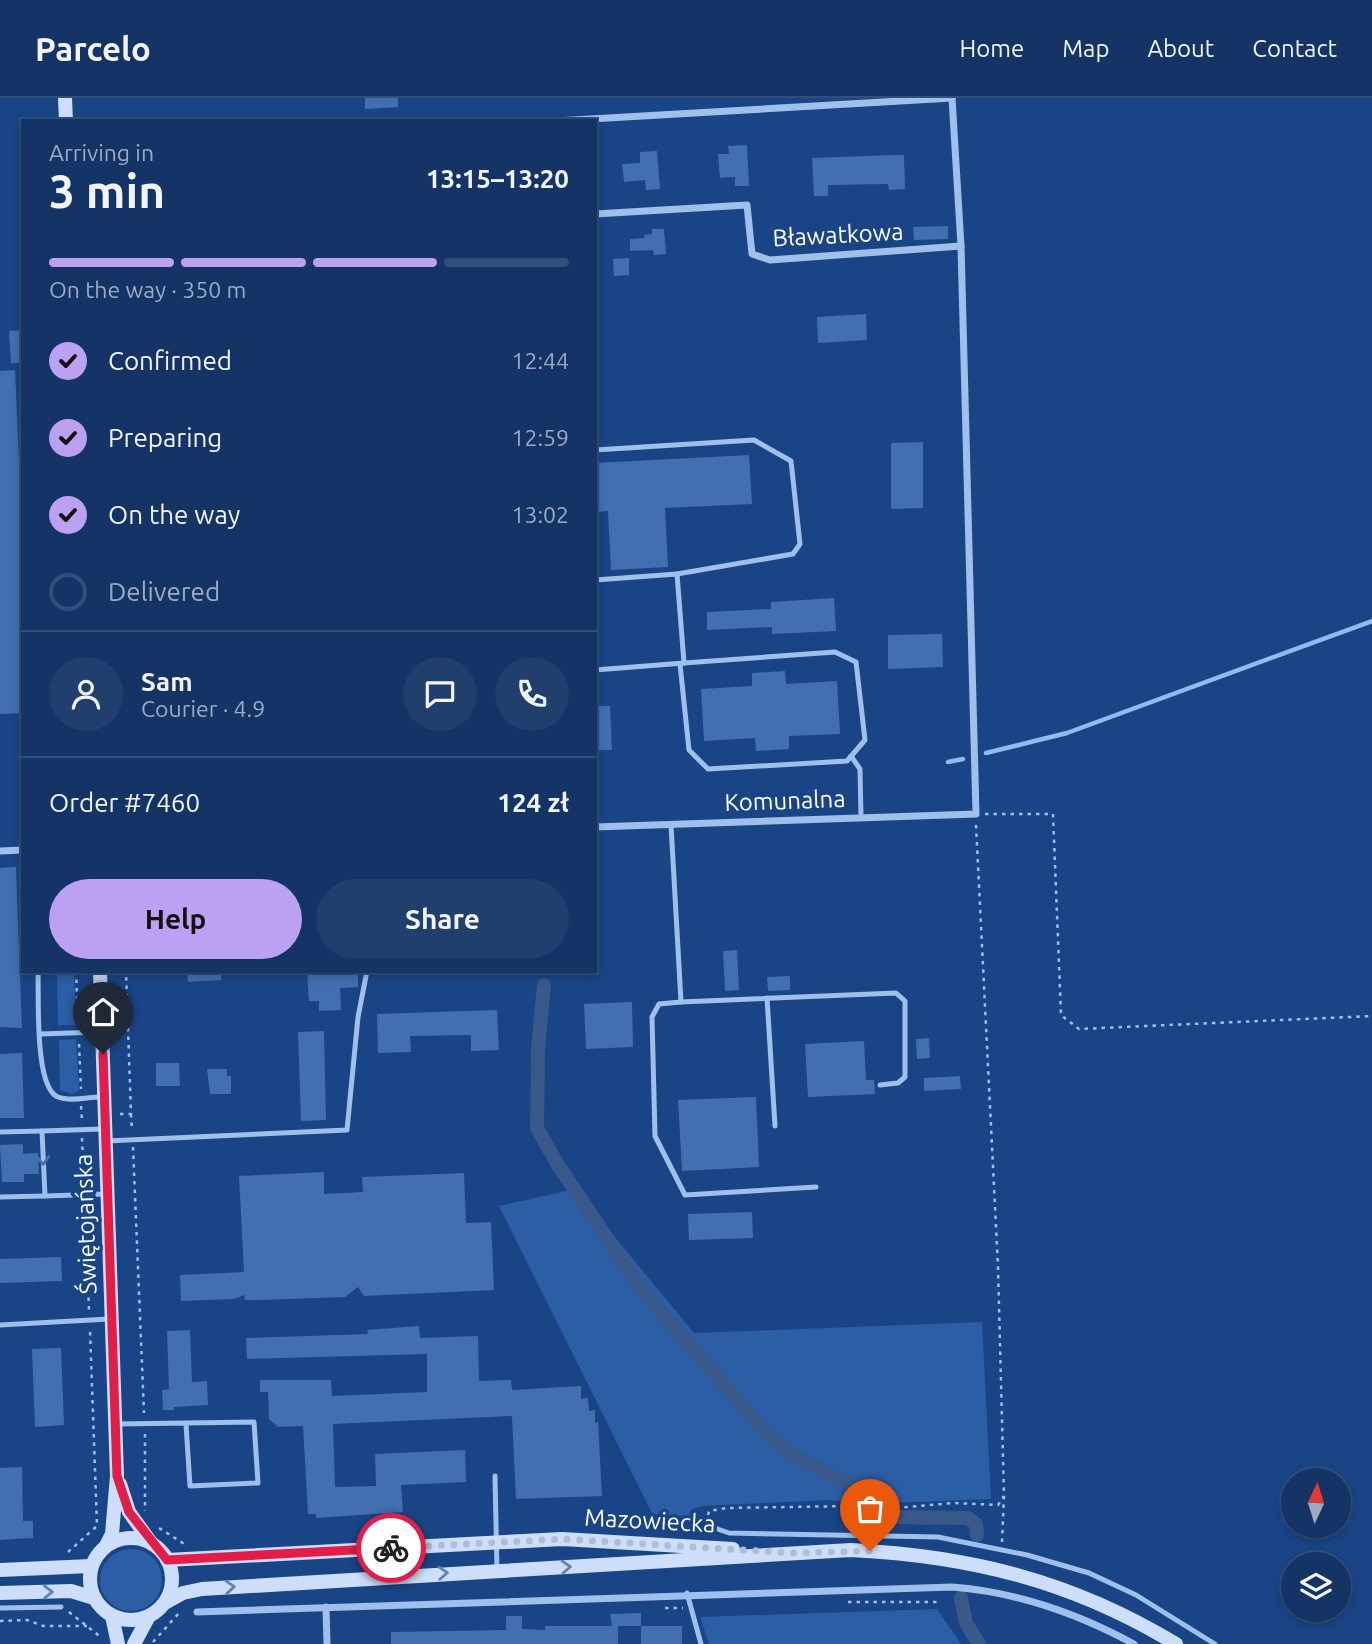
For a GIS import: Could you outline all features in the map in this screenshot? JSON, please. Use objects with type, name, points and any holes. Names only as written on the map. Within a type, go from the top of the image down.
[{"type":"main road","points":[[65,98],[66,119]]},
{"type":"main road","name":"Świętojańska","points":[[100,973],[117,1476],[112,1534],[106,1546]]},
{"type":"main road","name":"Świętojańska","points":[[117,1476],[129,1512],[152,1544]]},
{"type":"main road","points":[[94,1598],[89,1579],[91,1566],[106,1546],[129,1538],[152,1544],[167,1560],[172,1582],[165,1603],[149,1616],[134,1644]]},
{"type":"main road","name":"Mazowiecka","points":[[167,1560],[562,1539],[794,1553],[909,1553],[997,1568],[1071,1591],[1176,1644]]},
{"type":"main road","name":"Mazowiecka","points":[[165,1603],[183,1592],[202,1589],[794,1553]]},
{"type":"main road","points":[[0,1570],[91,1566]]},
{"type":"main road","points":[[0,1593],[71,1591],[94,1598],[112,1616],[130,1621],[149,1616]]},
{"type":"main road","points":[[112,1616],[118,1644]]},
{"type":"street","points":[[590,119],[952,98],[961,246],[976,814]]},
{"type":"street","name":"Bławatkowa","points":[[597,214],[747,205],[752,254],[770,260],[961,246]]},
{"type":"street","name":"Komunalna","points":[[597,827],[976,814]]},
{"type":"street","points":[[0,851],[21,850]]},
{"type":"street","points":[[197,1612],[918,1586],[978,1589],[1049,1606],[1134,1644]]},
{"type":"street","points":[[326,1606],[327,1644]]},
{"type":"lane","points":[[597,450],[754,440],[791,461],[800,544],[793,554],[677,573],[597,580]]},
{"type":"lane","points":[[597,670],[682,664],[835,652],[856,662],[865,740],[846,761],[708,769],[689,750],[682,664],[677,573]]},
{"type":"lane","points":[[851,756],[860,769],[861,818]]},
{"type":"lane","points":[[671,825],[681,1002]]},
{"type":"lane","points":[[38,973],[40,1034],[47,1088],[55,1096],[104,1097]]},
{"type":"lane","points":[[0,1132],[42,1131],[106,1135],[132,1141],[346,1130],[358,1017],[367,973]]},
{"type":"lane","points":[[816,1188],[685,1195],[655,1136],[652,1017],[659,1004],[896,993],[905,1000],[905,1077],[898,1083],[880,1085]]},
{"type":"lane","points":[[767,998],[775,1126]]},
{"type":"lane","points":[[40,1034],[102,1032]]},
{"type":"lane","points":[[42,1131],[44,1196]]},
{"type":"lane","points":[[0,1197],[108,1194]]},
{"type":"lane","points":[[0,1325],[112,1318]]},
{"type":"lane","points":[[116,1424],[144,1426],[186,1424],[254,1422],[258,1483],[190,1486],[186,1424]]},
{"type":"lane","points":[[495,1476],[497,1571]]},
{"type":"lane","points":[[703,1524],[729,1533],[938,1537],[1002,1550],[1089,1573],[1136,1595],[1215,1644]]},
{"type":"lane","points":[[687,1593],[701,1644]]},
{"type":"lane","points":[[0,1608],[61,1607]]},
{"type":"path","points":[[1002,1550],[1004,1496],[999,1267],[976,814],[1053,814],[1061,1015],[1079,1029],[1372,1016]]},
{"type":"path","points":[[126,973],[146,1520]]},
{"type":"path","points":[[82,1115],[131,1114]]},
{"type":"path","points":[[861,1534],[870,1510],[882,1499],[895,1508],[954,1503],[998,1505],[1004,1496]]},
{"type":"path","points":[[703,1524],[709,1511],[727,1508],[851,1506],[870,1510]]},
{"type":"path","points":[[61,1557],[82,1542],[97,1526],[97,1515]]},
{"type":"path","points":[[157,1527],[188,1546]]},
{"type":"path","points":[[61,1607],[103,1639],[103,1644]]},
{"type":"path","points":[[150,1644],[178,1613]]},
{"type":"path","points":[[0,1621],[27,1620],[43,1626],[87,1626]]},
{"type":"shaded area","points":[[57,973],[74,973],[76,1025],[58,1025]]},
{"type":"shaded area","points":[[76,1039],[79,1091],[72,1094],[60,1090],[59,1040]]},
{"type":"shaded area","points":[[575,1189],[694,1333],[982,1322],[991,1499],[890,1503],[877,1494],[864,1504],[827,1500],[703,1506],[692,1509],[694,1516],[653,1515],[499,1206]]},
{"type":"shaded area","points":[[125,1549],[137,1549],[153,1558],[160,1568],[160,1592],[153,1602],[137,1611],[125,1611],[114,1606],[105,1597],[100,1586],[100,1574],[105,1563],[114,1554]]},
{"type":"shaded area","points":[[937,1609],[961,1644],[709,1644],[700,1617]]},
{"type":"building","points":[[365,98],[398,98],[398,107],[365,109]]},
{"type":"building","points":[[747,145],[749,186],[735,186],[735,177],[720,178],[718,154],[729,154],[728,146]]},
{"type":"building","points":[[657,151],[660,189],[646,190],[645,180],[624,182],[622,164],[640,163],[640,152]]},
{"type":"building","points":[[904,155],[905,189],[889,190],[888,184],[828,185],[828,196],[814,196],[812,158]]},
{"type":"building","points":[[948,226],[948,239],[914,240],[913,227]]},
{"type":"building","points":[[652,229],[664,229],[666,254],[654,255],[653,250],[630,251],[630,239],[645,238],[644,235],[652,234]]},
{"type":"building","points":[[629,258],[629,275],[614,276],[613,259]]},
{"type":"building","points":[[866,314],[867,340],[818,343],[817,317]]},
{"type":"building","points":[[21,330],[21,363],[11,363],[9,331]]},
{"type":"building","points":[[15,370],[21,508],[21,713],[0,714],[0,371]]},
{"type":"building","points":[[923,442],[923,508],[891,509],[891,443]]},
{"type":"building","points":[[749,455],[752,504],[665,508],[668,567],[611,570],[608,511],[597,512],[597,463]]},
{"type":"building","points":[[834,598],[836,631],[772,634],[772,627],[707,630],[707,612],[771,609],[771,602]]},
{"type":"building","points":[[942,634],[943,667],[888,669],[888,635]]},
{"type":"building","points":[[785,671],[786,684],[837,681],[840,734],[789,736],[789,749],[756,751],[755,738],[704,741],[701,689],[752,686],[752,673]]},
{"type":"building","points":[[597,706],[610,706],[612,750],[597,750]]},
{"type":"building","points":[[16,867],[22,1028],[0,1027],[0,868]]},
{"type":"building","points":[[737,950],[739,990],[725,991],[723,951]]},
{"type":"building","points":[[187,973],[221,973],[221,980],[188,982]]},
{"type":"building","points":[[307,973],[358,973],[358,987],[340,988],[341,1010],[319,1011],[319,1001],[309,1001]]},
{"type":"building","points":[[790,976],[790,990],[768,991],[767,977]]},
{"type":"building","points":[[632,1002],[633,1047],[586,1049],[584,1004]]},
{"type":"building","points":[[497,1010],[499,1050],[471,1051],[471,1035],[410,1036],[411,1052],[378,1053],[377,1014]]},
{"type":"building","points":[[324,1031],[326,1120],[301,1121],[298,1032]]},
{"type":"building","points":[[929,1038],[930,1058],[917,1059],[916,1039]]},
{"type":"building","points":[[864,1041],[866,1080],[874,1080],[875,1094],[808,1097],[805,1044]]},
{"type":"building","points":[[22,1053],[24,1118],[0,1118],[0,1054]]},
{"type":"building","points":[[156,1063],[179,1063],[180,1086],[156,1086]]},
{"type":"building","points":[[207,1069],[227,1069],[227,1076],[231,1076],[231,1094],[210,1094]]},
{"type":"building","points":[[960,1076],[961,1089],[924,1091],[924,1078]]},
{"type":"building","points":[[756,1097],[759,1167],[682,1171],[678,1100]]},
{"type":"building","points":[[23,1144],[23,1154],[38,1153],[39,1174],[24,1174],[24,1182],[2,1182],[0,1145]]},
{"type":"building","points":[[324,1172],[324,1194],[363,1192],[362,1177],[464,1173],[466,1223],[491,1222],[494,1290],[364,1296],[358,1287],[345,1297],[245,1300],[244,1295],[234,1299],[181,1301],[180,1275],[244,1272],[239,1176]]},
{"type":"building","points":[[752,1212],[753,1238],[689,1240],[688,1214]]},
{"type":"building","points":[[61,1257],[62,1281],[0,1283],[0,1259]]},
{"type":"building","points":[[419,1326],[420,1338],[478,1336],[479,1381],[511,1380],[512,1390],[581,1386],[581,1399],[588,1398],[589,1411],[595,1410],[595,1423],[598,1422],[602,1496],[516,1499],[512,1416],[333,1424],[335,1487],[376,1486],[375,1454],[465,1450],[466,1482],[401,1485],[403,1512],[316,1518],[316,1514],[308,1514],[303,1426],[278,1427],[269,1419],[268,1392],[260,1392],[260,1380],[331,1380],[332,1396],[427,1392],[427,1354],[247,1359],[246,1338],[368,1334],[367,1330]]},
{"type":"building","points":[[190,1330],[192,1382],[207,1381],[208,1405],[163,1410],[162,1390],[169,1389],[167,1331]]},
{"type":"building","points":[[61,1348],[64,1425],[35,1427],[32,1349]]},
{"type":"building","points":[[22,1467],[23,1521],[33,1521],[33,1538],[0,1540],[0,1468]]},
{"type":"building","points":[[641,1613],[641,1626],[618,1626],[618,1644],[391,1644],[391,1632],[506,1630],[506,1616],[522,1616],[522,1629],[545,1630],[545,1626],[612,1626],[610,1614]]},
{"type":"building","points":[[641,1626],[682,1626],[682,1644],[641,1644]]},
{"type":"waterway","points":[[986,753],[1067,733],[1372,621]]},
{"type":"waterway","points":[[948,762],[963,759]]},
{"type":"waterway","points":[[544,985],[538,1049],[537,1128],[558,1165],[644,1293],[767,1434],[794,1456],[859,1489],[888,1517],[968,1518],[976,1524],[977,1535]]},
{"type":"waterway","points":[[961,1598],[966,1623],[979,1644]]},
{"type":"way so far","points":[[391,1548],[562,1539],[794,1553],[870,1551]]},
{"type":"route","points":[[103,1054],[117,1476],[129,1512],[167,1560],[391,1548]]}]
